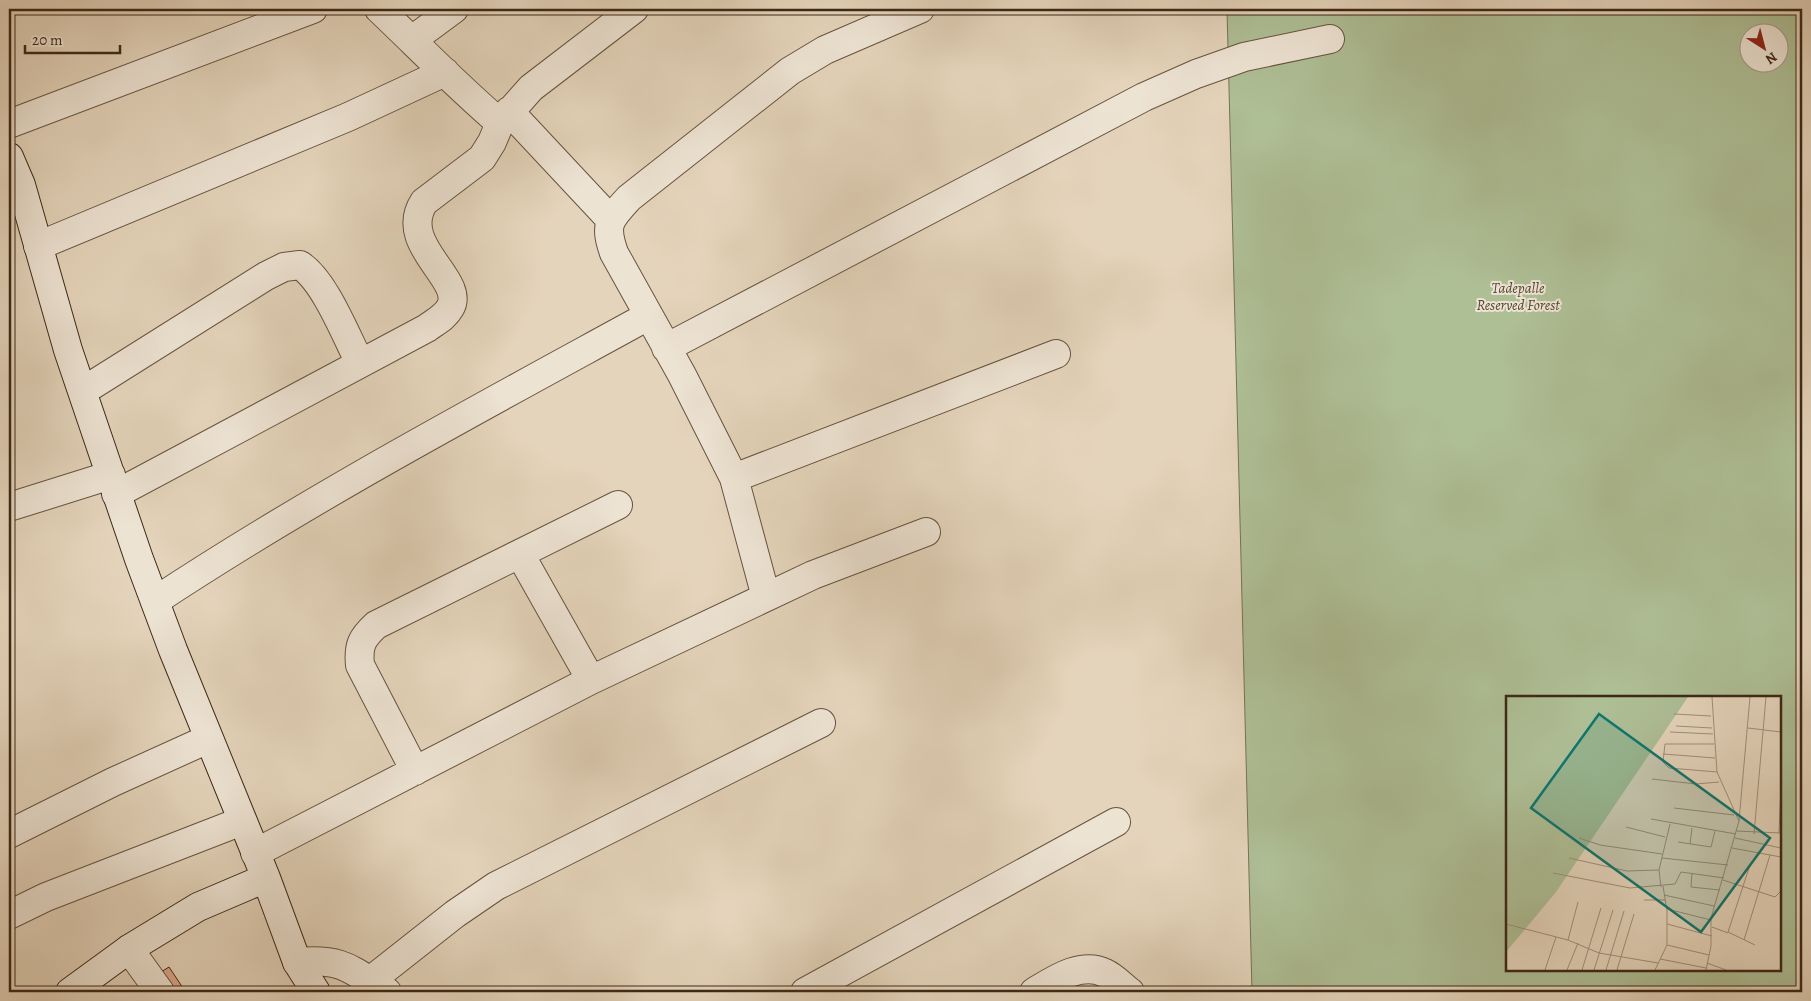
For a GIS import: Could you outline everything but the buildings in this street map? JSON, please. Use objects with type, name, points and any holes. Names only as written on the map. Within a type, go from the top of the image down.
[{"type":"street","points":[[9,124],[313,9]]},
{"type":"street","points":[[379,9],[445,72],[455,85],[505,117],[610,219]]},
{"type":"street","points":[[412,40],[454,9]]},
{"type":"street","points":[[9,507],[113,485],[360,363],[427,328],[445,316],[452,306],[451,290],[420,238],[416,225],[418,212],[424,202],[482,158],[505,117],[531,88],[634,9]]},
{"type":"street","points":[[766,597],[734,478],[614,253],[608,234],[610,219],[629,198],[790,71],[825,50],[920,9]]},
{"type":"street","points":[[666,348],[1144,97],[1196,74],[1244,57],[1330,39]]},
{"type":"street","points":[[38,246],[348,117],[445,72]]},
{"type":"street","points":[[9,157],[21,186],[68,350],[113,485],[155,601],[208,739],[261,866],[297,962],[316,992]]},
{"type":"street","points":[[83,391],[266,276],[284,267],[300,265],[310,271],[320,287],[360,363]]},
{"type":"street","points":[[155,601],[202,570],[384,461],[648,316]]},
{"type":"street","points":[[734,478],[1056,354]]},
{"type":"street","points":[[415,771],[360,665],[358,649],[363,637],[376,625],[618,505]]},
{"type":"street","points":[[70,992],[129,949],[415,771],[591,680],[813,575],[926,532]]},
{"type":"street","points":[[520,554],[591,680]]},
{"type":"street","points":[[297,962],[323,960],[339,963],[379,987],[455,914],[496,886],[820,723]]},
{"type":"street","points":[[9,834],[113,782],[208,739]]},
{"type":"street","points":[[9,915],[46,897],[242,821]]},
{"type":"street","points":[[805,992],[1116,822]]},
{"type":"street","points":[[129,949],[160,992]]},
{"type":"street","points":[[1034,992],[1057,978],[1084,968],[1104,972],[1130,992]]},
{"type":"green space","name":"Tadepalle Reserved Forest","points":[[1227,9],[1802,9],[1802,992],[1252,992]]}]
